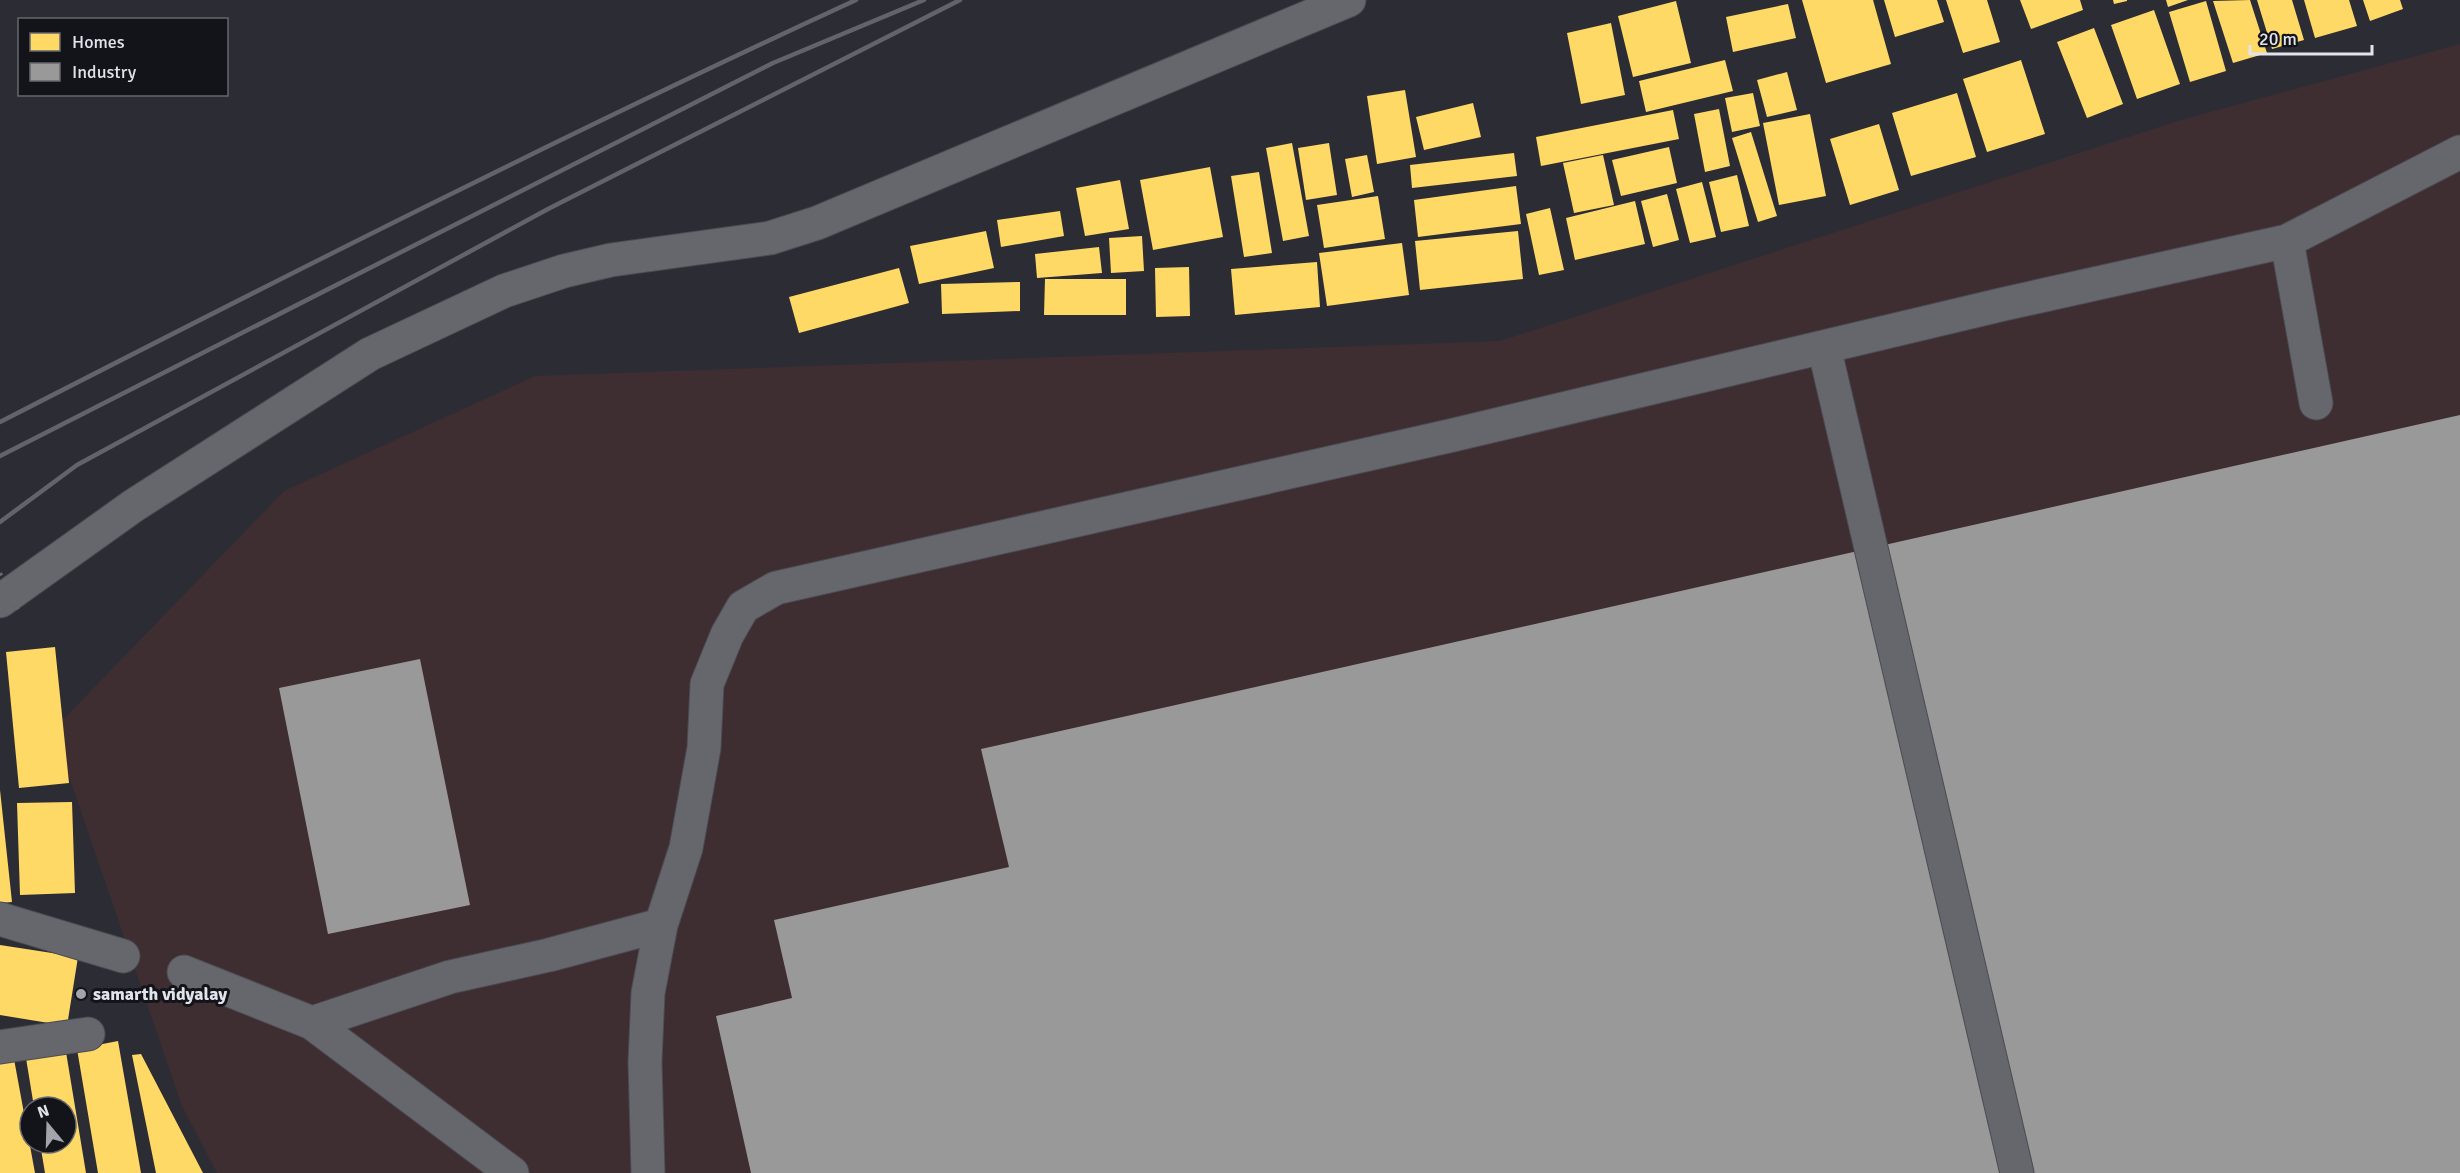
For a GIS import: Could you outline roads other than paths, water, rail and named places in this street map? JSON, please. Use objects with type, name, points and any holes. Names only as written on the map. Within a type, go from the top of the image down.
[{"type":"street","points":[[9,605],[133,506],[370,354],[504,291],[564,271],[611,260],[770,238],[817,223],[1349,0]]},
{"type":"street","points":[[648,1173],[645,1062],[648,993],[661,925],[686,848],[704,748],[707,684],[727,635],[743,607],[776,588],[1449,436],[2287,241],[2460,152]]},
{"type":"street","points":[[2287,241],[2316,403]]},
{"type":"street","points":[[1824,347],[2017,1173]]},
{"type":"street","points":[[0,919],[123,956]]},
{"type":"street","points":[[312,1023],[450,977],[549,955],[661,925]]},
{"type":"street","points":[[184,972],[312,1023],[512,1173]]},
{"type":"street","points":[[0,1047],[88,1034]]},
{"type":"railway","points":[[0,422],[533,154],[856,0]]},
{"type":"railway","points":[[0,456],[773,63],[924,0]]},
{"type":"railway","points":[[0,522],[77,465],[548,209],[960,0]]},
{"type":"place","name":"samarth vidyalay","points":[[81,994]]}]
